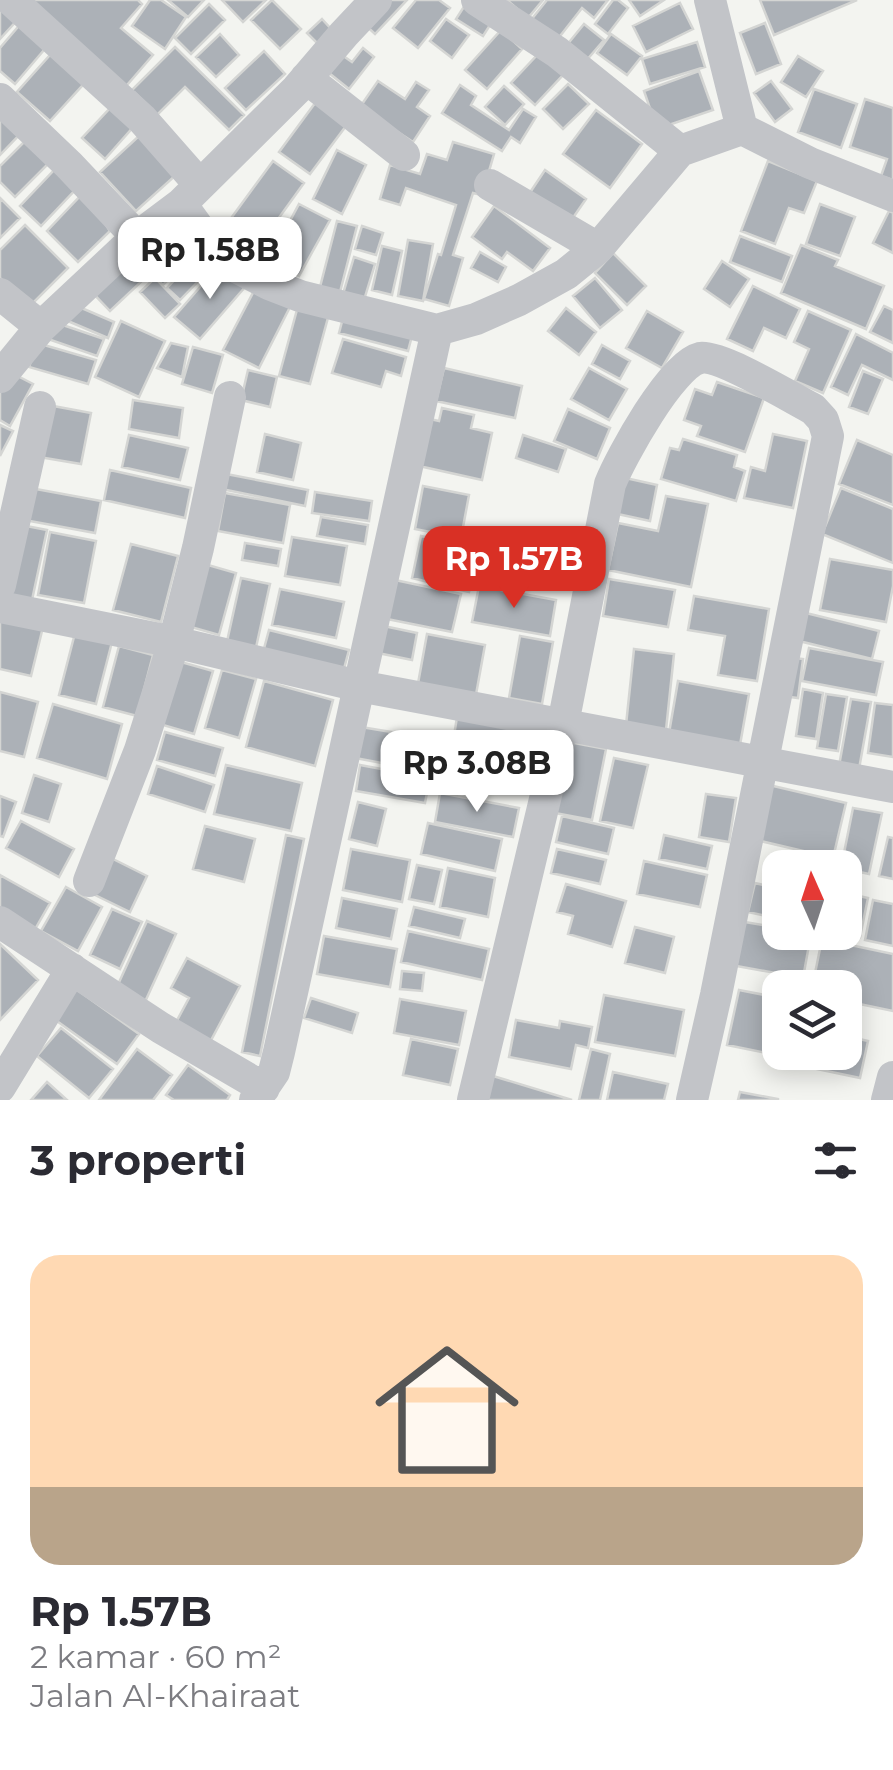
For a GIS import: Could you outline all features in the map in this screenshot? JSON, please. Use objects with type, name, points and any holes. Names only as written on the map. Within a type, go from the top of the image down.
[{"type":"street","points":[[11,0],[142,119],[190,194],[215,251],[269,284],[300,296],[437,330],[476,319],[566,274],[598,248],[680,151],[742,129],[810,163],[893,196]]},
{"type":"street","points":[[0,377],[41,327],[137,237],[190,194],[306,78],[376,0]]},
{"type":"street","points":[[478,0],[556,52],[680,151]]},
{"type":"street","points":[[710,0],[742,129]]},
{"type":"street","points":[[306,78],[404,156]]},
{"type":"street","points":[[0,100],[137,237]]},
{"type":"street","points":[[490,185],[598,248]]},
{"type":"street","points":[[0,294],[41,327]]},
{"type":"street","points":[[0,922],[259,1094],[274,1072],[280,1052],[437,330]]},
{"type":"street","points":[[473,1100],[564,724],[610,484],[653,407],[680,373],[701,358],[721,361],[813,409],[823,420],[828,436],[692,1100]]},
{"type":"street","points":[[89,881],[130,779],[174,642],[230,397]]},
{"type":"street","points":[[0,585],[40,407]]},
{"type":"street","points":[[0,607],[174,642],[359,686],[893,786]]},
{"type":"street","points":[[0,1087],[72,969]]},
{"type":"street","points":[[887,1100],[893,1077]]},
{"type":"building","points":[[0,0],[20,17],[0,39]]},
{"type":"building","points":[[14,0],[138,0],[142,4],[121,28],[153,55],[121,92]]},
{"type":"building","points":[[150,0],[161,0],[186,17],[165,49],[132,26]]},
{"type":"building","points":[[168,0],[204,0],[188,17]]},
{"type":"building","points":[[222,0],[266,0],[243,22]]},
{"type":"building","points":[[272,0],[301,29],[280,49],[251,20]]},
{"type":"building","points":[[386,0],[407,0],[375,34],[363,23]]},
{"type":"building","points":[[416,0],[439,0],[450,8],[418,48],[393,28]]},
{"type":"building","points":[[509,0],[543,0],[528,18]]},
{"type":"building","points":[[547,0],[608,0],[594,18],[582,8],[557,40],[531,20]]},
{"type":"building","points":[[613,0],[628,8],[608,34],[595,24]]},
{"type":"building","points":[[629,0],[664,0],[640,16]]},
{"type":"building","points":[[760,0],[857,0],[774,35]]},
{"type":"building","points":[[680,3],[693,29],[646,52],[633,26]]},
{"type":"building","points":[[209,4],[225,20],[191,54],[175,38]]},
{"type":"building","points":[[465,5],[492,22],[483,36],[456,19]]},
{"type":"building","points":[[322,19],[332,30],[318,44],[307,33]]},
{"type":"building","points":[[446,19],[469,35],[452,58],[430,41]]},
{"type":"building","points":[[23,21],[50,43],[15,84],[0,71],[0,48]]},
{"type":"building","points":[[765,23],[781,64],[756,74],[740,33]]},
{"type":"building","points":[[584,24],[604,40],[585,62],[566,46]]},
{"type":"building","points":[[501,30],[522,49],[487,89],[465,70]]},
{"type":"building","points":[[220,34],[239,55],[216,77],[196,57]]},
{"type":"building","points":[[611,34],[642,56],[627,75],[597,53]]},
{"type":"building","points":[[697,42],[705,67],[650,84],[642,59]]},
{"type":"building","points":[[58,46],[91,76],[50,121],[17,92]]},
{"type":"building","points":[[175,47],[244,115],[229,130],[185,87],[157,115],[132,90]]},
{"type":"building","points":[[332,48],[352,62],[363,48],[374,57],[349,89],[319,65]]},
{"type":"building","points":[[264,51],[285,74],[246,110],[225,88]]},
{"type":"building","points":[[539,53],[563,75],[535,105],[511,83]]},
{"type":"building","points":[[798,56],[823,71],[806,97],[781,82]]},
{"type":"building","points":[[699,71],[713,110],[657,129],[644,91]]},
{"type":"building","points":[[378,81],[405,99],[416,82],[429,90],[417,107],[430,116],[413,142],[360,107]]},
{"type":"building","points":[[771,81],[792,109],[775,122],[754,93]]},
{"type":"building","points":[[568,84],[589,104],[563,129],[543,109]]},
{"type":"building","points":[[460,85],[476,96],[471,105],[509,130],[523,109],[536,117],[520,143],[511,137],[502,151],[442,113]]},
{"type":"building","points":[[504,86],[524,104],[505,125],[485,107]]},
{"type":"building","points":[[814,89],[857,104],[841,148],[798,132]]},
{"type":"building","points":[[321,95],[352,118],[310,174],[279,152]]},
{"type":"building","points":[[865,99],[893,108],[893,180],[881,176],[887,159],[850,147]]},
{"type":"building","points":[[113,105],[135,125],[105,159],[82,138]]},
{"type":"building","points":[[596,110],[642,144],[610,188],[563,154]]},
{"type":"building","points":[[0,112],[22,132],[0,155]]},
{"type":"building","points":[[33,133],[56,156],[15,197],[0,182],[0,166]]},
{"type":"building","points":[[140,135],[176,175],[136,211],[100,172]]},
{"type":"building","points":[[453,142],[494,154],[482,195],[473,193],[453,255],[463,258],[449,306],[424,299],[456,205],[406,188],[400,205],[380,199],[390,165],[420,174],[427,154],[447,160]]},
{"type":"building","points":[[337,150],[366,165],[342,214],[313,199]]},
{"type":"building","points":[[273,161],[304,183],[250,258],[218,236]]},
{"type":"building","points":[[768,161],[817,181],[804,213],[789,208],[775,244],[741,231]]},
{"type":"building","points":[[57,167],[78,187],[41,226],[20,206]]},
{"type":"building","points":[[545,170],[586,199],[568,225],[527,197]]},
{"type":"building","points":[[84,192],[110,231],[78,262],[47,231]]},
{"type":"building","points":[[0,198],[20,218],[0,238]]},
{"type":"building","points":[[299,204],[330,220],[299,276],[269,260]]},
{"type":"building","points":[[820,204],[855,217],[840,256],[806,244]]},
{"type":"building","points":[[494,206],[550,248],[533,271],[507,252],[502,259],[472,237]]},
{"type":"building","points":[[889,211],[893,213],[893,253],[873,243]]},
{"type":"building","points":[[337,221],[357,226],[340,292],[320,287]]},
{"type":"building","points":[[25,225],[68,268],[29,307],[0,278],[0,250]]},
{"type":"building","points":[[362,226],[383,233],[376,255],[355,249]]},
{"type":"building","points":[[184,233],[200,248],[163,285],[148,269]]},
{"type":"building","points":[[740,236],[792,256],[782,282],[730,262]]},
{"type":"building","points":[[408,240],[433,244],[423,301],[398,296]]},
{"type":"building","points":[[801,245],[838,260],[835,266],[884,286],[866,329],[781,293]]},
{"type":"building","points":[[382,246],[402,251],[392,295],[372,290]]},
{"type":"building","points":[[480,252],[506,267],[498,282],[471,268]]},
{"type":"building","points":[[613,253],[646,286],[627,305],[595,273]]},
{"type":"building","points":[[199,254],[213,266],[180,300],[167,288]]},
{"type":"building","points":[[354,257],[375,264],[364,300],[343,294]]},
{"type":"building","points":[[122,259],[142,281],[110,311],[89,289]]},
{"type":"building","points":[[722,261],[749,279],[730,307],[704,289]]},
{"type":"building","points":[[220,264],[246,286],[200,339],[174,317]]},
{"type":"building","points":[[155,278],[180,304],[165,318],[140,292]]},
{"type":"building","points":[[595,278],[622,310],[600,328],[573,296]]},
{"type":"building","points":[[753,286],[800,309],[786,338],[764,328],[753,351],[727,339]]},
{"type":"building","points":[[256,287],[291,305],[259,368],[223,350]]},
{"type":"building","points":[[70,303],[114,322],[108,338],[63,319]]},
{"type":"building","points":[[298,306],[329,314],[310,384],[279,376]]},
{"type":"building","points":[[884,306],[893,310],[893,343],[870,332]]},
{"type":"building","points":[[566,308],[596,332],[579,355],[548,331]]},
{"type":"building","points":[[647,311],[683,332],[662,368],[626,348]]},
{"type":"building","points":[[808,311],[851,330],[823,393],[795,381],[809,349],[794,342]]},
{"type":"building","points":[[344,314],[413,332],[408,351],[339,333]]},
{"type":"building","points":[[51,321],[104,339],[97,356],[45,338]]},
{"type":"building","points":[[121,321],[165,341],[139,397],[95,377]]},
{"type":"building","points":[[856,334],[893,353],[893,380],[862,365],[848,395],[831,387]]},
{"type":"building","points":[[343,339],[406,357],[401,376],[386,371],[381,387],[332,373]]},
{"type":"building","points":[[37,343],[96,360],[88,384],[29,367]]},
{"type":"building","points":[[171,343],[188,347],[182,377],[157,368]]},
{"type":"building","points":[[602,345],[630,361],[620,379],[592,364]]},
{"type":"building","points":[[193,347],[223,355],[212,393],[182,384]]},
{"type":"building","points":[[444,368],[522,386],[515,418],[436,401]]},
{"type":"building","points":[[589,368],[627,389],[609,420],[571,399]]},
{"type":"building","points":[[248,370],[277,377],[270,407],[241,400]]},
{"type":"building","points":[[8,371],[33,384],[10,426],[0,420],[0,384]]},
{"type":"building","points":[[863,371],[883,379],[868,414],[849,407]]},
{"type":"building","points":[[717,382],[764,398],[745,452],[697,436],[701,426],[684,420],[695,389],[712,395]]},
{"type":"building","points":[[133,400],[183,408],[179,438],[129,429]]},
{"type":"building","points":[[48,405],[91,413],[81,464],[39,457]]},
{"type":"building","points":[[442,408],[474,415],[471,428],[492,433],[482,480],[419,466],[430,419],[439,421]]},
{"type":"building","points":[[568,409],[610,428],[597,459],[554,441]]},
{"type":"building","points":[[0,425],[13,431],[0,456]]},
{"type":"building","points":[[265,434],[301,443],[293,480],[257,472]]},
{"type":"building","points":[[773,434],[807,441],[793,508],[744,498],[751,467],[765,471]]},
{"type":"building","points":[[129,435],[188,448],[180,480],[122,467]]},
{"type":"building","points":[[523,435],[566,449],[558,472],[516,458]]},
{"type":"building","points":[[683,439],[737,455],[734,467],[745,471],[736,501],[661,479],[670,448],[679,450]]},
{"type":"building","points":[[857,440],[893,455],[893,505],[839,484]]},
{"type":"building","points":[[110,470],[191,488],[185,518],[104,500]]},
{"type":"building","points":[[216,472],[308,490],[305,506],[212,487]]},
{"type":"building","points":[[621,477],[657,485],[650,521],[613,513]]},
{"type":"building","points":[[423,486],[469,495],[461,538],[415,529]]},
{"type":"building","points":[[25,487],[101,501],[95,533],[19,519]]},
{"type":"building","points":[[841,488],[893,509],[893,563],[822,534]]},
{"type":"building","points":[[315,492],[372,501],[369,521],[312,513]]},
{"type":"building","points":[[225,493],[290,505],[283,543],[218,531]]},
{"type":"building","points":[[666,496],[708,504],[691,587],[608,570],[618,523],[658,531]]},
{"type":"building","points":[[321,517],[368,525],[365,544],[317,536]]},
{"type":"building","points":[[16,524],[47,530],[32,600],[1,594]]},
{"type":"building","points":[[50,532],[96,541],[84,603],[38,595]]},
{"type":"building","points":[[421,536],[479,549],[469,592],[412,578]]},
{"type":"building","points":[[292,537],[347,546],[340,585],[285,576]]},
{"type":"building","points":[[245,543],[281,549],[278,566],[242,560]]},
{"type":"building","points":[[131,544],[178,556],[161,622],[113,610]]},
{"type":"building","points":[[830,559],[893,570],[886,622],[820,610]]},
{"type":"building","points":[[201,563],[236,573],[219,635],[184,625]]},
{"type":"building","points":[[241,578],[270,584],[255,652],[226,646]]},
{"type":"building","points":[[609,579],[675,590],[668,627],[603,616]]},
{"type":"building","points":[[395,580],[461,594],[452,632],[387,619]]},
{"type":"building","points":[[479,586],[556,600],[550,636],[472,622]]},
{"type":"building","points":[[280,589],[344,602],[336,638],[272,625]]},
{"type":"building","points":[[694,596],[769,609],[757,681],[718,675],[725,636],[688,630]]},
{"type":"building","points":[[806,613],[879,631],[872,659],[799,641]]},
{"type":"building","points":[[0,617],[43,627],[31,676],[0,669]]},
{"type":"building","points":[[379,625],[417,633],[412,660],[373,652]]},
{"type":"building","points":[[269,630],[349,650],[342,676],[262,656]]},
{"type":"building","points":[[75,633],[112,642],[96,704],[59,695]]},
{"type":"building","points":[[427,634],[485,645],[475,700],[417,689]]},
{"type":"building","points":[[520,636],[553,642],[542,704],[509,698]]},
{"type":"building","points":[[119,646],[153,655],[137,716],[103,707]]},
{"type":"building","points":[[809,648],[883,662],[876,695],[802,681]]},
{"type":"building","points":[[634,649],[674,654],[666,730],[626,725]]},
{"type":"building","points":[[788,657],[803,659],[798,698],[782,696]]},
{"type":"building","points":[[174,660],[213,671],[194,734],[156,723]]},
{"type":"building","points":[[222,670],[256,679],[239,738],[205,728]]},
{"type":"building","points":[[264,681],[333,700],[315,766],[246,747]]},
{"type":"building","points":[[678,681],[749,694],[740,745],[669,733]]},
{"type":"building","points":[[803,689],[823,693],[816,739],[796,736]]},
{"type":"building","points":[[0,692],[38,702],[24,757],[0,751]]},
{"type":"building","points":[[826,694],[847,697],[838,751],[817,748]]},
{"type":"building","points":[[851,699],[871,702],[859,769],[839,766]]},
{"type":"building","points":[[875,703],[893,705],[893,757],[868,753]]},
{"type":"building","points":[[53,704],[122,724],[107,779],[37,758]]},
{"type":"building","points":[[457,717],[519,726],[509,790],[447,780]]},
{"type":"building","points":[[355,726],[446,741],[440,774],[350,757]]},
{"type":"building","points":[[165,732],[223,748],[215,776],[157,760]]},
{"type":"building","points":[[569,742],[606,749],[592,820],[555,813]]},
{"type":"building","points":[[614,758],[648,765],[633,828],[600,821]]},
{"type":"building","points":[[226,765],[302,783],[291,831],[214,814]]},
{"type":"building","points":[[360,765],[430,778],[425,803],[356,791]]},
{"type":"building","points":[[157,766],[214,785],[205,812],[148,794]]},
{"type":"building","points":[[34,775],[61,784],[49,822],[22,813]]},
{"type":"building","points":[[769,785],[846,803],[835,850],[799,850],[756,840]]},
{"type":"building","points":[[440,793],[519,808],[513,837],[435,822]]},
{"type":"building","points":[[706,794],[736,798],[729,842],[699,837]]},
{"type":"building","points":[[0,796],[16,802],[3,837],[0,836]]},
{"type":"building","points":[[358,802],[386,809],[377,846],[349,839]]},
{"type":"building","points":[[853,808],[882,813],[869,874],[862,872],[862,850],[845,850]]},
{"type":"building","points":[[562,816],[614,828],[608,854],[556,842]]},
{"type":"building","points":[[21,821],[74,849],[59,877],[6,848]]},
{"type":"building","points":[[428,823],[502,839],[495,871],[421,854]]},
{"type":"building","points":[[205,826],[255,839],[244,882],[193,869]]},
{"type":"building","points":[[286,835],[304,839],[260,1056],[242,1052]]},
{"type":"building","points":[[664,835],[712,846],[707,869],[659,859]]},
{"type":"building","points":[[888,837],[893,838],[893,879],[879,876]]},
{"type":"building","points":[[351,849],[410,860],[402,902],[343,890]]},
{"type":"building","points":[[557,849],[606,860],[600,884],[551,873]]},
{"type":"building","points":[[111,858],[147,876],[130,912],[93,894]]},
{"type":"building","points":[[644,861],[707,875],[700,907],[637,894]]},
{"type":"building","points":[[417,865],[442,870],[434,904],[409,899]]},
{"type":"building","points":[[448,868],[495,878],[488,917],[440,907]]},
{"type":"building","points":[[0,875],[50,903],[34,931],[0,912]]},
{"type":"building","points":[[755,883],[762,885],[762,915],[748,912]]},
{"type":"building","points":[[566,884],[626,901],[612,947],[568,934],[573,916],[557,912]]},
{"type":"building","points":[[66,887],[102,907],[78,951],[41,931]]},
{"type":"building","points":[[862,897],[868,898],[862,927]]},
{"type":"building","points":[[342,898],[397,909],[391,939],[336,928]]},
{"type":"building","points":[[873,900],[893,904],[893,946],[865,940]]},
{"type":"building","points":[[414,907],[465,919],[460,938],[409,926]]},
{"type":"building","points":[[112,909],[142,922],[120,969],[90,955]]},
{"type":"building","points":[[147,921],[176,934],[144,1004],[115,991]]},
{"type":"building","points":[[739,921],[762,925],[762,950],[808,950],[804,970],[762,971],[731,965]]},
{"type":"building","points":[[635,927],[674,937],[665,973],[625,963]]},
{"type":"building","points":[[408,931],[489,949],[482,980],[401,962]]},
{"type":"building","points":[[324,936],[397,949],[390,987],[317,974]]},
{"type":"building","points":[[0,944],[38,980],[0,1020]]},
{"type":"building","points":[[862,947],[893,954],[893,1011],[862,1005],[862,970],[816,970],[820,950]]},
{"type":"building","points":[[187,958],[240,986],[209,1044],[174,1026],[189,998],[171,988]]},
{"type":"building","points":[[402,971],[424,973],[422,991],[400,989]]},
{"type":"building","points":[[76,989],[139,1034],[117,1064],[54,1019]]},
{"type":"building","points":[[739,990],[762,994],[762,1052],[727,1045]]},
{"type":"building","points":[[604,995],[684,1010],[675,1056],[595,1042]]},
{"type":"building","points":[[311,998],[358,1013],[352,1033],[304,1018]]},
{"type":"building","points":[[400,999],[466,1011],[459,1045],[394,1033]]},
{"type":"building","points":[[516,1020],[559,1028],[560,1021],[592,1027],[588,1048],[576,1045],[571,1069],[509,1057]]},
{"type":"building","points":[[61,1028],[113,1069],[89,1098],[37,1056]]},
{"type":"building","points":[[411,1039],[458,1049],[450,1085],[403,1075]]},
{"type":"building","points":[[862,1040],[868,1041],[862,1069]]},
{"type":"building","points":[[137,1049],[172,1075],[153,1100],[99,1100]]},
{"type":"building","points":[[591,1049],[610,1054],[600,1100],[579,1100]]},
{"type":"building","points":[[188,1065],[230,1095],[227,1100],[174,1100],[166,1095]]},
{"type":"building","points":[[822,1070],[862,1070],[860,1078]]},
{"type":"building","points":[[613,1072],[668,1084],[664,1100],[607,1100]]},
{"type":"building","points":[[493,1076],[572,1100],[486,1100]]},
{"type":"building","points":[[47,1082],[67,1100],[31,1100]]},
{"type":"building","points":[[740,1092],[778,1099],[778,1100],[738,1100]]}]
